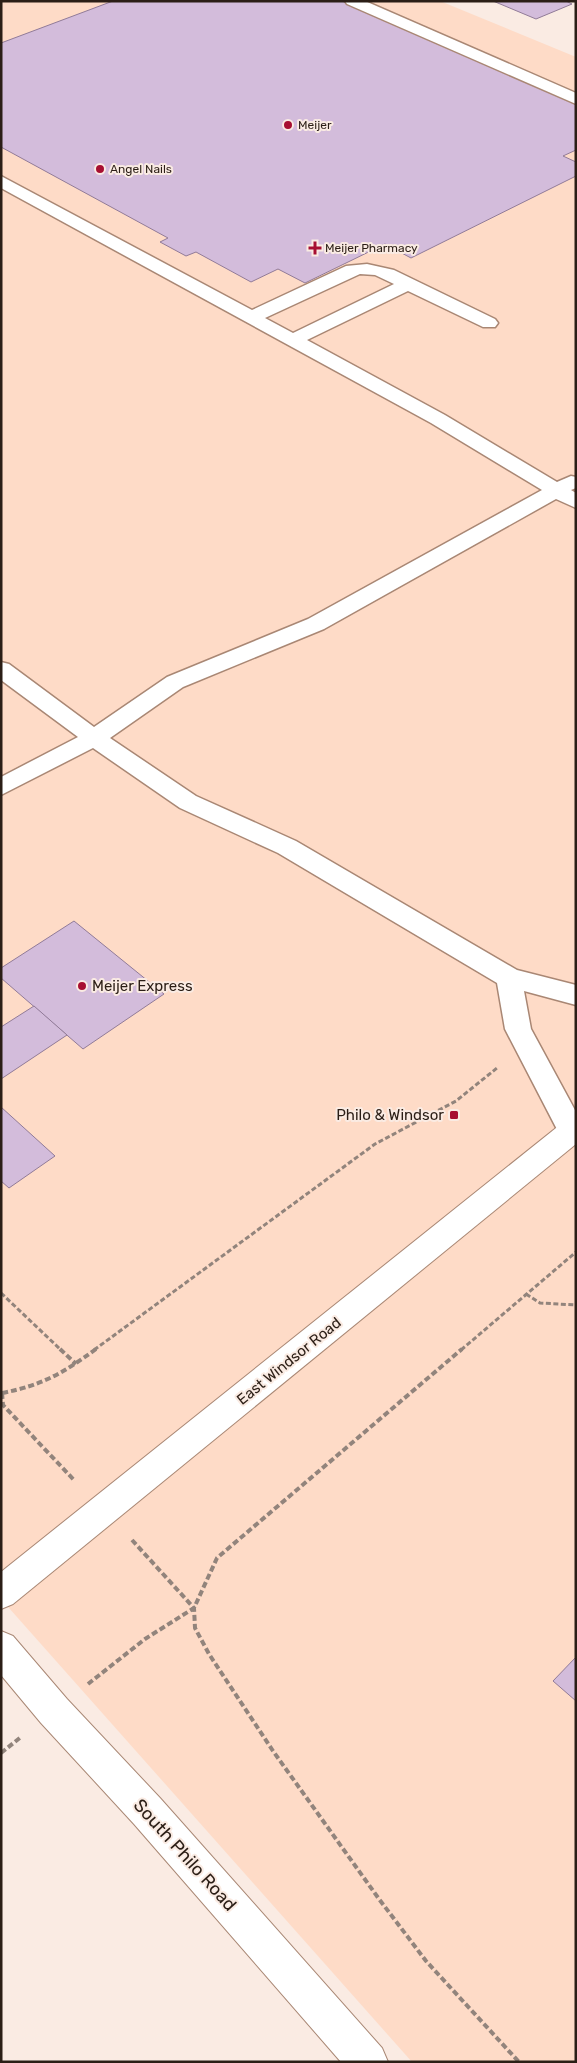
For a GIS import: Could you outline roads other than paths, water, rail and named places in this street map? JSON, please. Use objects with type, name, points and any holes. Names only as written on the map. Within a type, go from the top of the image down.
[{"type":"main road","name":"East Windsor Road","points":[[1,1593],[574,1129]]},
{"type":"main road","name":"South Philo Road","points":[[1,1648],[54,1711],[147,1811],[368,2062]]},
{"type":"lane","points":[[352,1],[576,99]]},
{"type":"lane","points":[[1,181],[570,490]]},
{"type":"lane","points":[[1,200],[20,192]]},
{"type":"lane","points":[[252,317],[352,270],[363,268],[379,269],[489,323]]},
{"type":"lane","points":[[292,340],[408,284]]},
{"type":"lane","points":[[1,787],[94,738],[175,682],[316,624],[570,490]]},
{"type":"lane","points":[[1,669],[94,738],[188,802],[286,847],[509,978],[576,995]]},
{"type":"lane","points":[[509,978],[518,1029],[574,1129]]},
{"type":"place","name":"Meijer","points":[[288,125]]},
{"type":"place","name":"Angel Nails","points":[[100,169]]},
{"type":"place","name":"Meijer Pharmacy","points":[[315,248]]},
{"type":"place","name":"Meijer Express","points":[[82,986]]},
{"type":"place","name":"Philo & Windsor","points":[[454,1115]]}]
